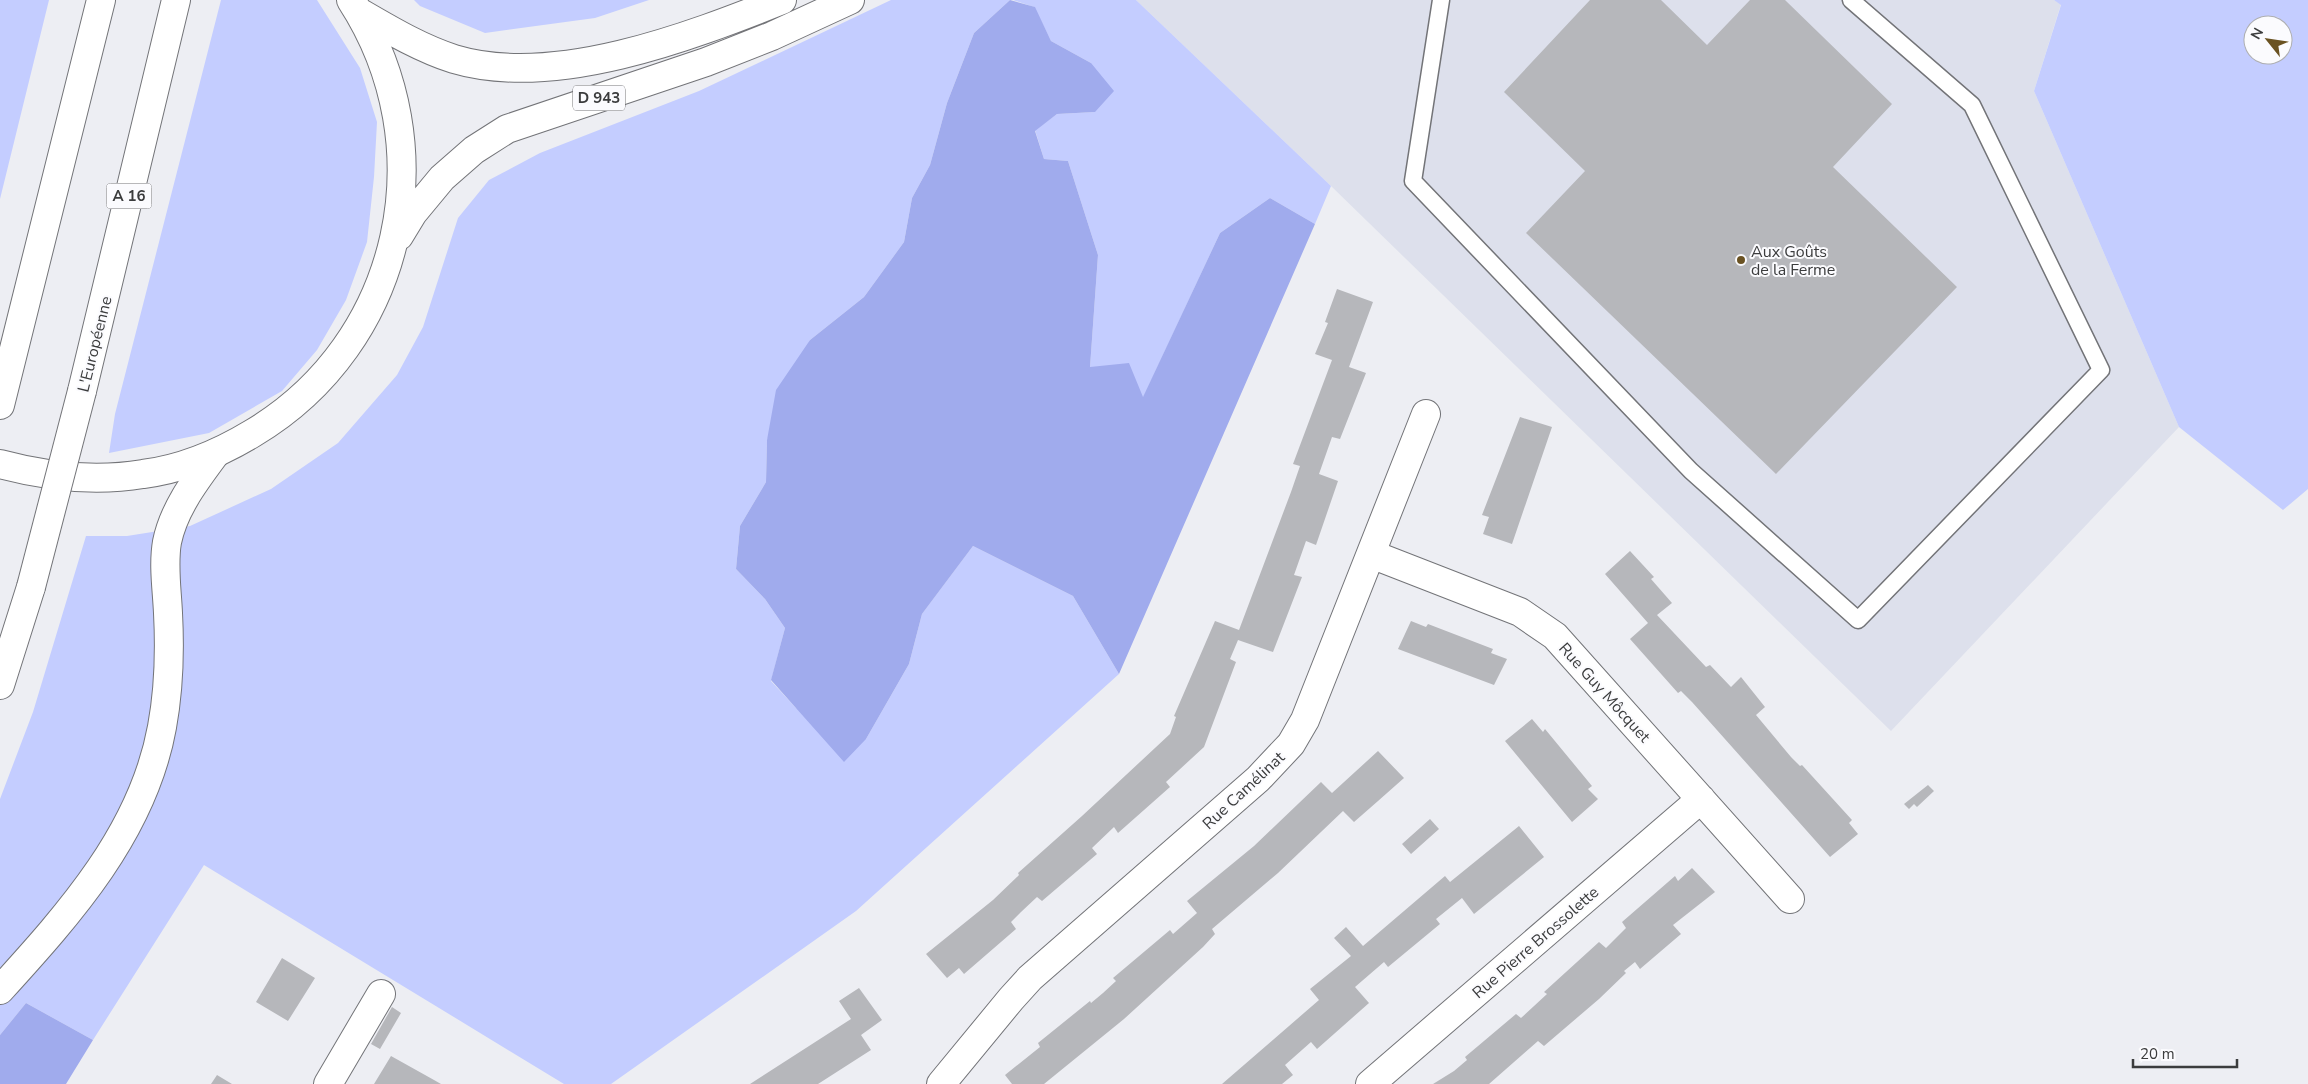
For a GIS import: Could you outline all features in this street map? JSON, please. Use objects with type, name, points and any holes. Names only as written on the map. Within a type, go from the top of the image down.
[{"type":"main road","points":[[0,405],[12,365],[101,0]]},
{"type":"main road","name":"L'Européenne","points":[[0,685],[31,587],[82,391],[176,0]]},
{"type":"main road","name":"D 943","points":[[355,6],[414,43],[441,54],[475,64],[520,69],[585,61],[662,43],[712,28],[782,0]]},
{"type":"main road","name":"D 943","points":[[391,253],[413,214],[442,178],[474,150],[507,129],[722,56],[850,0]]},
{"type":"main road","points":[[0,464],[46,475],[104,478],[145,474],[193,462],[238,442],[280,416],[300,400],[334,363],[349,343],[373,300],[391,253],[400,209],[401,141],[394,96],[379,52],[355,6]]},
{"type":"main road","name":"Rue Camélinat","points":[[941,1084],[1030,978],[1258,779],[1291,744],[1305,720],[1426,414]]},
{"type":"main road","points":[[0,990],[53,931],[93,882],[128,824],[149,778],[158,745],[166,700],[169,644],[165,557],[167,540],[179,508],[216,453]]},
{"type":"main road","name":"Rue Guy Môcquet","points":[[1371,554],[1499,603],[1535,621],[1555,636],[1790,899]]},
{"type":"main road","name":"Rue Pierre Brossolette","points":[[1370,1084],[1701,799]]},
{"type":"main road","points":[[328,1084],[381,994]]},
{"type":"lane","points":[[1441,0],[1413,181],[1691,471],[1858,620],[2101,370],[1972,105],[1851,0]]},
{"type":"shaded area","points":[[0,0],[49,0],[0,199]]},
{"type":"shaded area","points":[[221,0],[317,0],[360,68],[377,122],[374,177],[367,242],[346,300],[317,350],[282,391],[209,433],[109,453],[115,414]]},
{"type":"shaded area","points":[[414,0],[649,0],[595,18],[485,33],[420,6]]},
{"type":"shaded area","points":[[891,0],[1010,0],[974,33],[947,103],[930,165],[912,198],[904,242],[864,297],[810,340],[767,440],[766,482],[740,526],[736,569],[765,599],[785,628],[771,681],[796,708],[866,739],[909,664],[922,614],[973,546],[1073,596],[1119,674],[856,911],[611,1084],[564,1084],[204,865],[93,1040],[26,1003],[0,1035],[0,799],[33,712],[86,536],[127,536],[190,526],[271,489],[338,443],[397,375],[423,327],[458,218],[489,180],[540,153],[699,91]]},
{"type":"shaded area","points":[[1010,0],[1035,7],[1051,41],[1091,63],[1114,91],[1095,112],[1057,114],[1035,131],[1044,159],[1068,161],[1098,255],[1090,367],[1129,363],[1143,397],[1220,233],[1270,198],[1315,224],[1119,674],[1073,596],[973,546],[922,614],[909,664],[866,739],[844,762],[771,680],[785,628],[765,599],[736,569],[740,526],[766,482],[767,440],[776,390],[810,340],[864,297],[904,242],[912,198],[930,165],[947,103],[974,33]]},
{"type":"shaded area","points":[[1013,0],[1136,0],[1331,186],[1315,224],[1270,198],[1220,233],[1143,398],[1090,367],[1098,255],[1068,161],[1044,159],[1035,130],[1057,114],[1095,112],[1091,63],[1051,41],[1034,7]]},
{"type":"shaded area","points":[[1136,0],[2054,0],[2061,4],[2034,91],[2179,427],[1891,731],[1331,186]]},
{"type":"shaded area","points":[[2054,0],[2308,0],[2308,489],[2283,510],[2179,427],[2034,91],[2061,5]]},
{"type":"shaded area","points":[[26,1003],[93,1040],[66,1084],[0,1084],[0,1035]]},
{"type":"building","name":"Aux Goûts de la Ferme","points":[[1590,0],[1661,0],[1707,45],[1750,0],[1785,0],[1892,104],[1833,167],[1957,287],[1776,474],[1526,233],[1585,171],[1504,92]]},
{"type":"building","points":[[1337,289],[1373,302],[1349,367],[1366,373],[1340,439],[1332,437],[1319,474],[1338,481],[1316,545],[1306,541],[1294,575],[1302,577],[1273,652],[1238,640],[1230,659],[1236,662],[1204,747],[1166,782],[1170,787],[1118,833],[1114,827],[1092,848],[1097,854],[1042,901],[1037,897],[1011,922],[1016,929],[964,974],[959,968],[947,978],[926,954],[993,900],[1019,875],[1018,873],[1170,734],[1176,717],[1174,716],[1215,621],[1239,630],[1300,466],[1293,464],[1332,360],[1315,354],[1328,323],[1325,322]]},
{"type":"building","points":[[1520,417],[1552,427],[1512,544],[1483,534],[1489,517],[1482,515]]},
{"type":"building","points":[[1630,551],[1654,577],[1651,579],[1672,603],[1657,615],[1706,667],[1710,665],[1731,687],[1741,677],[1765,707],[1756,715],[1791,757],[1800,766],[1802,765],[1852,820],[1849,823],[1858,834],[1830,857],[1692,702],[1681,691],[1678,693],[1630,639],[1648,623],[1605,574]]},
{"type":"building","points":[[1411,621],[1426,627],[1428,624],[1493,649],[1491,653],[1507,659],[1494,685],[1398,649]]},
{"type":"building","points":[[1532,719],[1543,732],[1545,729],[1592,786],[1588,789],[1598,799],[1572,822],[1505,741]]},
{"type":"building","points":[[1378,751],[1404,778],[1354,822],[1343,811],[1278,873],[1212,929],[1215,934],[1203,947],[1124,1019],[1044,1084],[1012,1084],[1005,1075],[1040,1047],[1038,1043],[1090,1001],[1091,1003],[1103,993],[1116,981],[1113,978],[1170,930],[1173,934],[1197,913],[1187,901],[1254,846],[1321,782],[1332,793]]},
{"type":"building","points":[[1928,785],[1934,791],[1917,807],[1914,804],[1909,809],[1904,804]]},
{"type":"building","points":[[1430,819],[1439,829],[1411,854],[1402,844]]},
{"type":"building","points":[[1519,826],[1544,857],[1474,914],[1462,898],[1436,919],[1440,924],[1388,967],[1384,962],[1355,987],[1369,1003],[1317,1049],[1311,1042],[1285,1065],[1293,1075],[1282,1084],[1222,1084],[1319,1000],[1310,989],[1351,956],[1334,938],[1346,927],[1363,946],[1445,876],[1450,882]]},
{"type":"building","points":[[1692,868],[1715,892],[1673,925],[1681,934],[1640,969],[1635,962],[1624,971],[1626,973],[1599,999],[1544,1046],[1538,1041],[1489,1084],[1433,1084],[1454,1071],[1467,1060],[1465,1057],[1516,1014],[1521,1018],[1547,994],[1544,992],[1599,942],[1606,948],[1626,928],[1622,922],[1675,876],[1678,881]]},
{"type":"building","points":[[282,958],[315,978],[288,1021],[256,1002]]},
{"type":"building","points":[[859,988],[882,1020],[861,1035],[871,1050],[818,1084],[750,1084],[851,1019],[839,1001]]},
{"type":"building","points":[[392,1007],[401,1013],[380,1049],[371,1044]]},
{"type":"building","points":[[391,1056],[434,1080],[441,1084],[374,1084]]},
{"type":"building","points":[[217,1075],[232,1084],[211,1084]]},
{"type":"place","name":"Aux Goûts de la Ferme","points":[[1741,260]]}]
